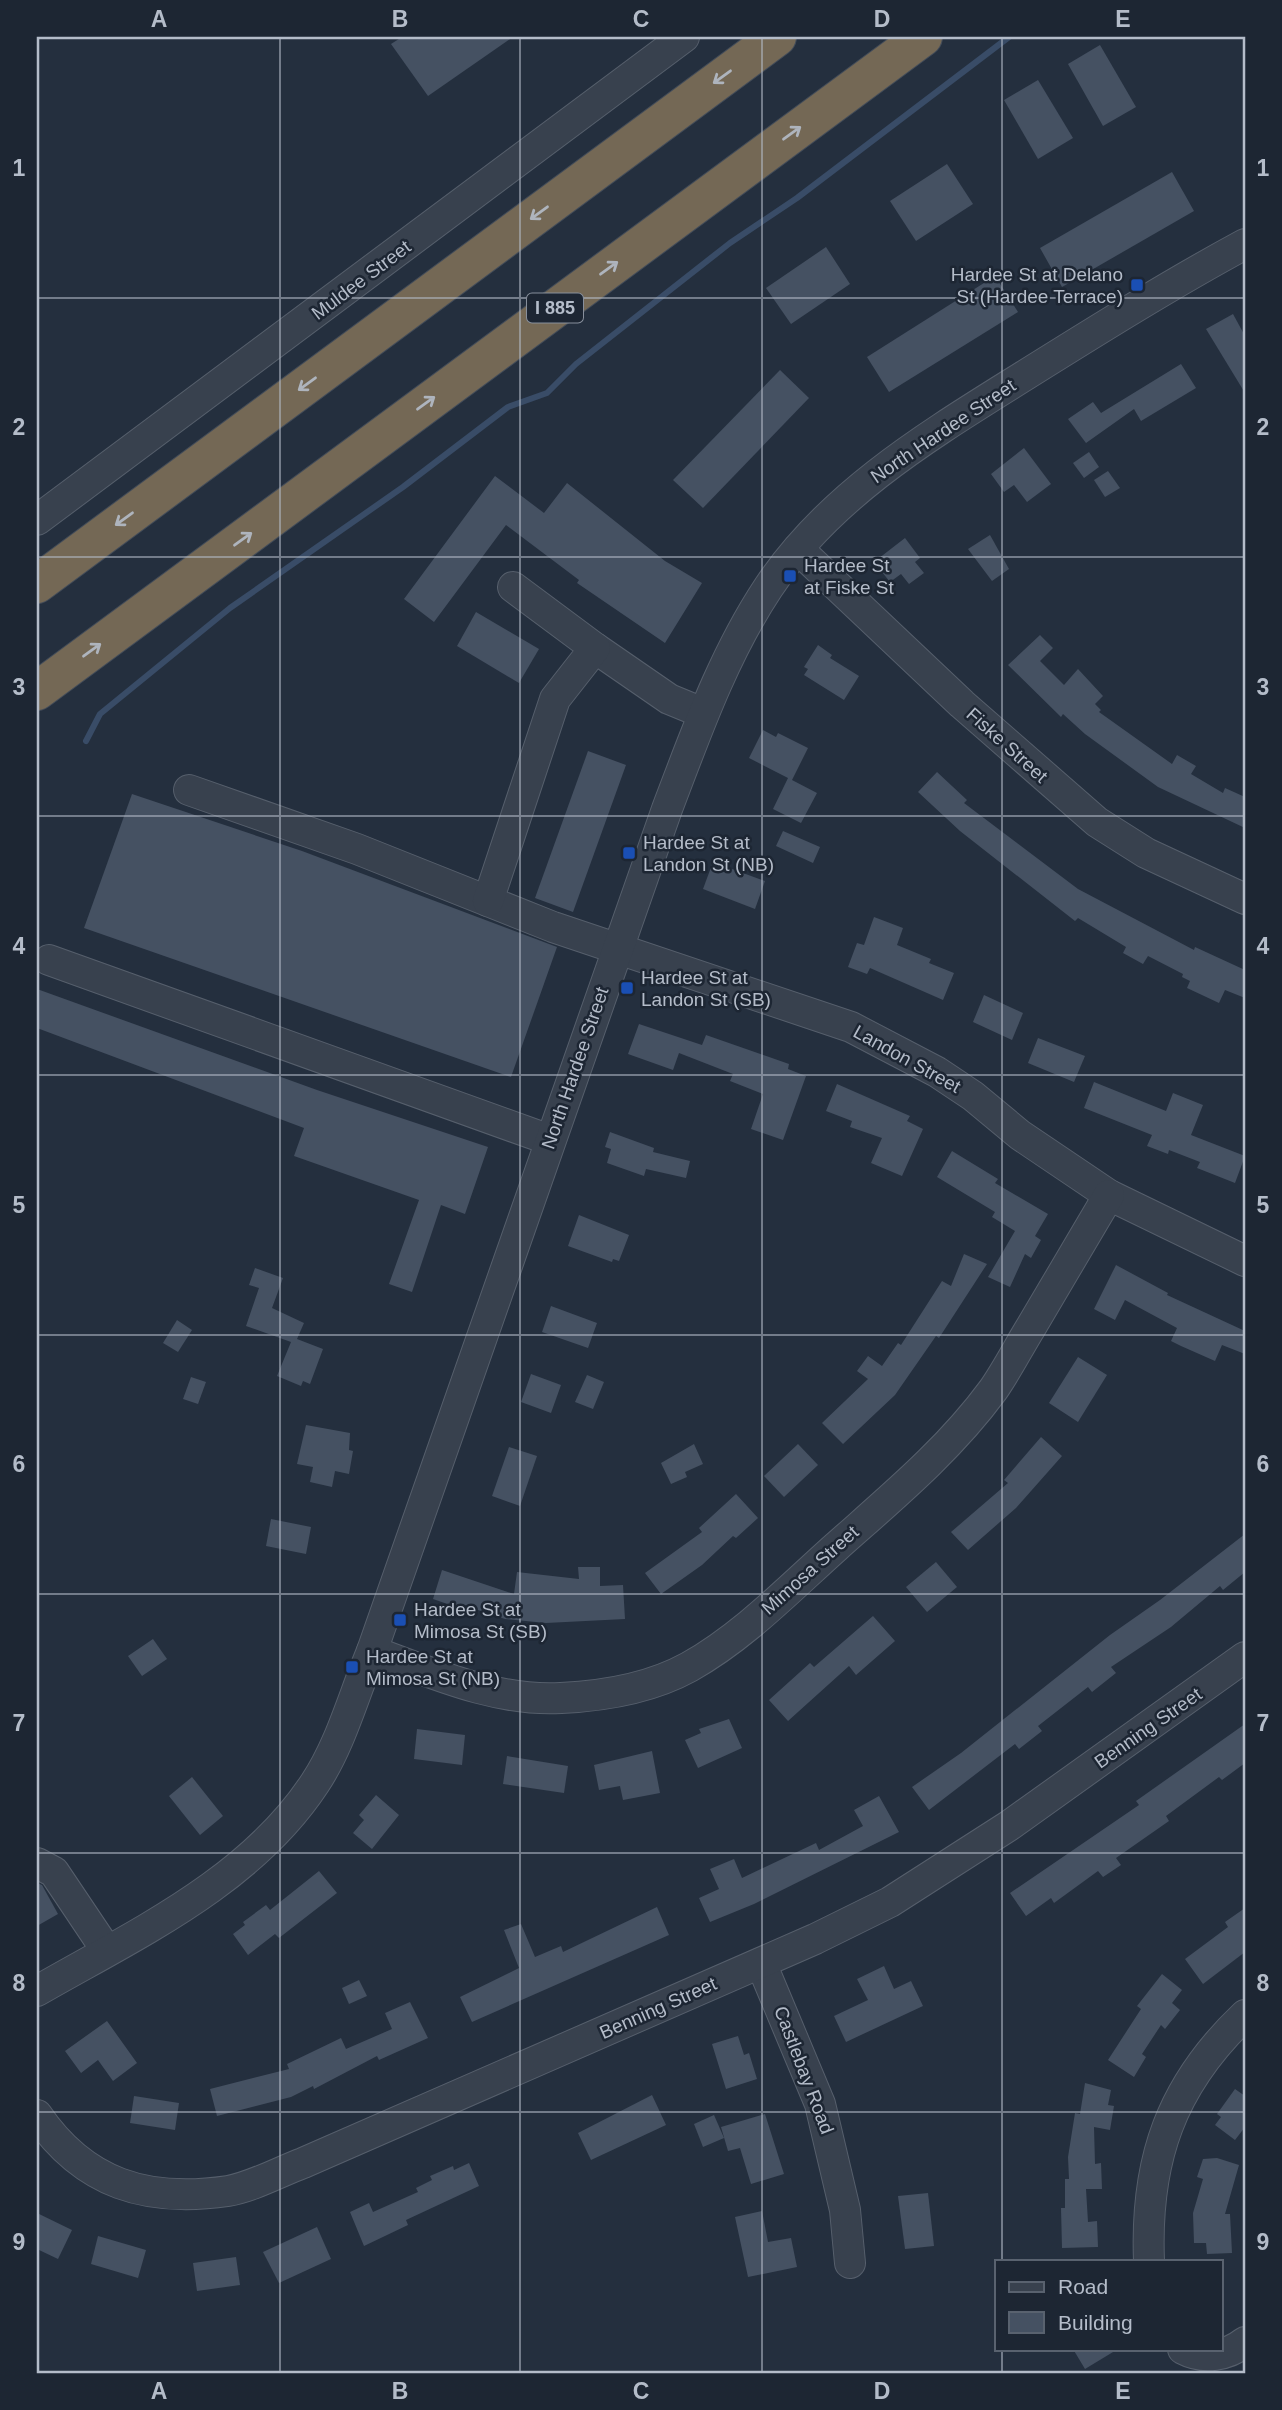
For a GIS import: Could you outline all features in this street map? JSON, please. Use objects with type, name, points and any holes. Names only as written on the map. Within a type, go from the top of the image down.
[{"type":"highway","points":[[37,584],[777,37]]},
{"type":"highway","name":"I 885","points":[[37,691],[923,37]]},
{"type":"street","name":"Muldee Street","points":[[37,520],[684,37]]},
{"type":"street","name":"North Hardee Street","points":[[37,1991],[179,1910],[217,1883],[263,1843],[292,1812],[324,1767],[372,1651],[480,1349],[617,949],[703,713],[754,611],[798,549],[830,515],[888,464],[1174,283],[1245,244]]},
{"type":"street","name":"Fiske Street","points":[[798,549],[961,704],[1097,822],[1146,853],[1245,899]]},
{"type":"street","points":[[513,587],[669,699],[703,713]]},
{"type":"street","points":[[488,901],[555,699],[595,648]]},
{"type":"street","name":"Landon Street","points":[[189,790],[357,849],[617,949],[851,1027],[937,1072],[1030,1142],[1109,1195],[1245,1261]]},
{"type":"street","points":[[49,960],[550,1140]]},
{"type":"street","name":"Mimosa Street","points":[[372,1651],[458,1681],[508,1695],[532,1698],[584,1696],[635,1687],[687,1668],[722,1646],[762,1614],[932,1461],[967,1422],[994,1389],[1109,1195]]},
{"type":"street","name":"Benning Street","points":[[37,2115],[56,2140],[79,2162],[110,2181],[160,2195],[230,2191],[303,2163],[761,1963],[815,1939],[928,1881],[1245,1657]]},
{"type":"street","points":[[37,1863],[54,1872],[107,1951]]},
{"type":"street","name":"Castlebay Road","points":[[761,1963],[820,2104],[845,2210],[850,2263]]},
{"type":"street","points":[[1149,2260],[1147,2223],[1151,2182],[1166,2130],[1196,2069],[1221,2038],[1245,2015]]},
{"type":"street","points":[[1186,2350],[1203,2355],[1218,2355],[1245,2342]]},
{"type":"building","points":[[402,37],[513,37],[428,96],[391,44]]},
{"type":"building","points":[[1100,45],[1136,107],[1103,126],[1068,64]]},
{"type":"building","points":[[1038,80],[1073,138],[1038,159],[1004,100]]},
{"type":"building","points":[[947,164],[973,204],[916,241],[890,201]]},
{"type":"building","points":[[1172,172],[1194,211],[1062,287],[1040,248]]},
{"type":"building","points":[[826,247],[850,284],[791,324],[766,288]]},
{"type":"building","points":[[995,276],[1018,312],[889,392],[867,357]]},
{"type":"building","points":[[1233,314],[1245,336],[1245,393],[1206,329]]},
{"type":"building","points":[[1181,364],[1196,388],[1141,421],[1134,409],[1086,443],[1068,419],[1093,402],[1101,413]]},
{"type":"building","points":[[780,370],[809,398],[703,508],[673,480]]},
{"type":"building","points":[[1024,448],[1051,484],[1027,502],[1014,485],[1004,492],[991,474]]},
{"type":"building","points":[[1089,452],[1099,467],[1084,478],[1073,463]]},
{"type":"building","points":[[1108,471],[1120,488],[1105,497],[1094,480]]},
{"type":"building","points":[[495,476],[544,513],[567,483],[665,561],[702,583],[665,643],[577,583],[579,580],[506,525],[434,622],[404,599]]},
{"type":"building","points":[[990,535],[1009,569],[992,581],[968,549]]},
{"type":"building","points":[[905,538],[920,558],[915,562],[924,573],[909,584],[901,574],[890,582],[874,562]]},
{"type":"building","points":[[476,612],[539,649],[519,683],[457,646]]},
{"type":"building","points":[[1040,635],[1053,648],[1040,661],[1064,685],[1078,669],[1103,696],[1095,704],[1101,710],[1099,712],[1172,764],[1177,755],[1196,766],[1191,774],[1223,793],[1225,788],[1245,797],[1245,828],[1158,787],[1085,734],[1063,714],[1061,717],[1008,665]]},
{"type":"building","points":[[818,645],[832,655],[830,658],[859,676],[844,700],[804,675],[808,669],[804,667]]},
{"type":"building","points":[[763,730],[776,737],[778,733],[808,748],[792,780],[817,793],[801,823],[773,809],[788,778],[749,758]]},
{"type":"building","points":[[588,751],[626,765],[573,912],[535,898]]},
{"type":"building","points":[[937,772],[967,800],[964,803],[1078,889],[1194,950],[1195,947],[1245,970],[1245,998],[1225,990],[1219,1003],[1187,988],[1190,981],[1182,977],[1183,974],[1148,956],[1143,964],[1123,953],[1126,947],[1078,918],[1075,921],[960,831],[918,792]]},
{"type":"building","points":[[132,794],[302,851],[557,947],[511,1077],[84,928]]},
{"type":"building","points":[[783,831],[820,847],[813,863],[776,846]]},
{"type":"building","points":[[713,862],[765,881],[755,909],[703,889]]},
{"type":"building","points":[[874,917],[903,928],[897,945],[931,959],[929,963],[954,973],[943,1000],[870,968],[867,974],[848,967],[857,943],[864,945]]},
{"type":"building","points":[[37,989],[317,1090],[488,1147],[465,1214],[441,1205],[412,1292],[389,1284],[419,1200],[294,1156],[304,1128],[37,1028]]},
{"type":"building","points":[[984,995],[1023,1013],[1012,1040],[973,1022]]},
{"type":"building","points":[[639,1024],[702,1045],[706,1035],[789,1064],[788,1069],[806,1076],[783,1140],[751,1129],[763,1094],[730,1081],[733,1074],[679,1053],[673,1070],[628,1054]]},
{"type":"building","points":[[1038,1038],[1085,1056],[1074,1082],[1028,1063]]},
{"type":"building","points":[[1094,1082],[1166,1111],[1173,1093],[1203,1105],[1191,1135],[1245,1156],[1235,1183],[1197,1168],[1200,1162],[1169,1150],[1168,1154],[1147,1146],[1152,1135],[1084,1108]]},
{"type":"building","points":[[837,1084],[910,1116],[907,1121],[923,1129],[902,1176],[871,1163],[882,1138],[850,1127],[852,1121],[826,1111]]},
{"type":"building","points":[[610,1132],[654,1148],[653,1152],[690,1161],[686,1178],[646,1169],[644,1176],[607,1163],[611,1149],[605,1147]]},
{"type":"building","points":[[952,1151],[998,1179],[995,1183],[1048,1214],[1035,1236],[1041,1240],[1031,1258],[1025,1254],[1010,1287],[988,1277],[1015,1231],[992,1217],[995,1212],[937,1177]]},
{"type":"building","points":[[579,1215],[629,1235],[619,1261],[613,1259],[612,1262],[568,1246]]},
{"type":"building","points":[[964,1254],[987,1264],[939,1338],[936,1336],[895,1395],[843,1444],[822,1423],[868,1379],[857,1371],[868,1356],[882,1366],[898,1343],[901,1345],[942,1281],[951,1286]]},
{"type":"building","points":[[1116,1265],[1168,1293],[1167,1295],[1245,1331],[1245,1354],[1222,1345],[1215,1361],[1181,1346],[1171,1341],[1177,1328],[1125,1300],[1115,1320],[1094,1309]]},
{"type":"building","points":[[255,1268],[283,1278],[272,1308],[304,1323],[297,1339],[323,1349],[310,1384],[303,1381],[301,1386],[277,1376],[291,1342],[246,1326],[259,1288],[249,1285]]},
{"type":"building","points":[[551,1306],[597,1323],[588,1348],[542,1332]]},
{"type":"building","points":[[177,1320],[192,1330],[178,1352],[163,1343]]},
{"type":"building","points":[[1078,1357],[1107,1375],[1078,1422],[1049,1403]]},
{"type":"building","points":[[531,1374],[561,1385],[551,1413],[521,1402]]},
{"type":"building","points":[[587,1375],[604,1382],[593,1409],[575,1402]]},
{"type":"building","points":[[191,1377],[206,1382],[198,1404],[183,1399]]},
{"type":"building","points":[[306,1425],[350,1433],[349,1450],[353,1451],[349,1474],[335,1471],[332,1487],[310,1482],[313,1467],[297,1464]]},
{"type":"building","points":[[1041,1437],[1062,1456],[1016,1508],[968,1550],[951,1532],[1008,1483],[1004,1480]]},
{"type":"building","points":[[694,1444],[703,1464],[685,1472],[687,1477],[671,1484],[661,1463]]},
{"type":"building","points":[[798,1444],[818,1465],[784,1497],[764,1476]]},
{"type":"building","points":[[509,1447],[537,1456],[520,1506],[492,1496]]},
{"type":"building","points":[[736,1494],[758,1518],[736,1538],[733,1536],[702,1565],[661,1594],[645,1573],[702,1532],[699,1528]]},
{"type":"building","points":[[271,1519],[311,1527],[306,1554],[266,1546]]},
{"type":"building","points":[[1245,1534],[1245,1572],[1223,1590],[1220,1586],[1171,1627],[1111,1667],[1116,1673],[1092,1692],[1088,1687],[1038,1726],[1042,1731],[1019,1749],[1015,1744],[929,1810],[912,1787],[961,1753],[1110,1635]]},
{"type":"building","points":[[936,1562],[957,1587],[927,1612],[906,1587]]},
{"type":"building","points":[[578,1567],[600,1567],[600,1586],[623,1585],[625,1619],[546,1623],[505,1619],[460,1604],[459,1608],[433,1599],[442,1570],[514,1594],[517,1572],[579,1579]]},
{"type":"building","points":[[873,1616],[895,1641],[856,1675],[849,1666],[788,1721],[769,1700],[810,1663],[814,1667]]},
{"type":"building","points":[[153,1639],[167,1659],[142,1676],[128,1656]]},
{"type":"building","points":[[729,1719],[742,1748],[698,1768],[685,1740],[701,1733],[699,1729]]},
{"type":"building","points":[[1245,1724],[1245,1763],[1222,1780],[1219,1777],[1166,1816],[1169,1821],[1116,1858],[1121,1865],[1103,1877],[1098,1871],[1054,1903],[1051,1898],[1026,1916],[1010,1893],[1139,1805],[1136,1801]]},
{"type":"building","points":[[417,1729],[465,1735],[462,1765],[414,1759]]},
{"type":"building","points":[[652,1751],[660,1793],[623,1800],[620,1786],[599,1790],[594,1765]]},
{"type":"building","points":[[507,1756],[568,1766],[564,1793],[503,1784]]},
{"type":"building","points":[[192,1777],[223,1816],[200,1835],[169,1796]]},
{"type":"building","points":[[376,1795],[399,1815],[372,1849],[353,1833],[364,1820],[359,1815]]},
{"type":"building","points":[[879,1796],[899,1832],[754,1904],[710,1922],[699,1898],[719,1889],[710,1869],[734,1859],[742,1878],[816,1843],[819,1850],[863,1826],[854,1810]]},
{"type":"building","points":[[319,1871],[337,1893],[279,1938],[275,1934],[248,1955],[233,1934],[245,1925],[243,1922],[266,1905],[270,1910]]},
{"type":"building","points":[[37,1883],[42,1885],[58,1914],[37,1926]]},
{"type":"building","points":[[657,1907],[669,1935],[472,2022],[460,1997],[519,1968],[504,1930],[521,1924],[535,1957],[561,1946],[563,1952]]},
{"type":"building","points":[[1245,1908],[1245,1952],[1203,1984],[1185,1959],[1228,1927],[1225,1922]]},
{"type":"building","points":[[884,1966],[894,1989],[911,1981],[923,2006],[846,2042],[834,2016],[868,2000],[857,1979]]},
{"type":"building","points":[[1162,1974],[1182,1990],[1172,2003],[1180,2010],[1165,2029],[1161,2025],[1142,2054],[1146,2057],[1134,2077],[1108,2060],[1141,2009],[1137,2006]]},
{"type":"building","points":[[359,1980],[367,1996],[349,2004],[342,1988]]},
{"type":"building","points":[[410,2002],[428,2038],[379,2060],[377,2056],[314,2089],[313,2086],[291,2097],[217,2116],[210,2089],[289,2069],[287,2064],[341,2038],[346,2049],[392,2029],[385,2013]]},
{"type":"building","points":[[107,2021],[137,2063],[113,2081],[98,2060],[81,2073],[65,2051]]},
{"type":"building","points":[[738,2036],[744,2055],[749,2053],[757,2079],[726,2089],[712,2044]]},
{"type":"building","points":[[1085,2083],[1111,2090],[1108,2105],[1114,2106],[1110,2130],[1094,2127],[1095,2164],[1101,2163],[1102,2189],[1086,2189],[1088,2222],[1097,2221],[1098,2247],[1062,2248],[1061,2208],[1065,2208],[1065,2179],[1069,2179],[1068,2157],[1075,2113],[1080,2114]]},
{"type":"building","points":[[1235,2089],[1245,2096],[1245,2127],[1235,2140],[1215,2125],[1221,2117],[1217,2114]]},
{"type":"building","points":[[652,2095],[666,2125],[591,2160],[578,2133]]},
{"type":"building","points":[[134,2096],[179,2103],[175,2130],[130,2123]]},
{"type":"building","points":[[765,2114],[784,2174],[751,2184],[740,2148],[728,2151],[721,2127]]},
{"type":"building","points":[[714,2115],[724,2138],[703,2147],[694,2124]]},
{"type":"building","points":[[1217,2158],[1239,2165],[1225,2214],[1230,2214],[1232,2253],[1207,2254],[1206,2243],[1194,2243],[1193,2213],[1203,2179],[1197,2177],[1203,2159]]},
{"type":"building","points":[[469,2163],[479,2186],[406,2220],[408,2225],[364,2246],[350,2212],[369,2203],[373,2212],[418,2192],[416,2188],[432,2180],[430,2176],[453,2166],[454,2170]]},
{"type":"building","points":[[928,2193],[934,2246],[905,2249],[898,2196]]},
{"type":"building","points":[[762,2211],[768,2242],[791,2238],[797,2267],[748,2277],[735,2217]]},
{"type":"building","points":[[37,2213],[72,2230],[58,2259],[37,2249]]},
{"type":"building","points":[[317,2227],[331,2259],[279,2283],[263,2252]]},
{"type":"building","points":[[98,2236],[146,2250],[138,2278],[91,2264]]},
{"type":"building","points":[[236,2257],[240,2285],[197,2291],[193,2263]]},
{"type":"building","points":[[1074,2350],[1116,2350],[1085,2369]]},
{"type":"waterway","points":[[86,741],[100,714],[230,608],[403,487],[508,407],[547,393],[576,364],[730,243],[797,198],[1009,37]]},
{"type":"place","name":"Hardee St at Delano St (Hardee Terrace)","points":[[1137,285]]},
{"type":"place","name":"Hardee St at Fiske St","points":[[790,576]]},
{"type":"place","name":"Hardee St at Landon St (NB)","points":[[629,853]]},
{"type":"place","name":"Hardee St at Landon St (SB)","points":[[627,988]]},
{"type":"place","name":"Hardee St at Mimosa St (SB)","points":[[400,1620]]},
{"type":"place","name":"Hardee St at Mimosa St (NB)","points":[[352,1667]]}]
